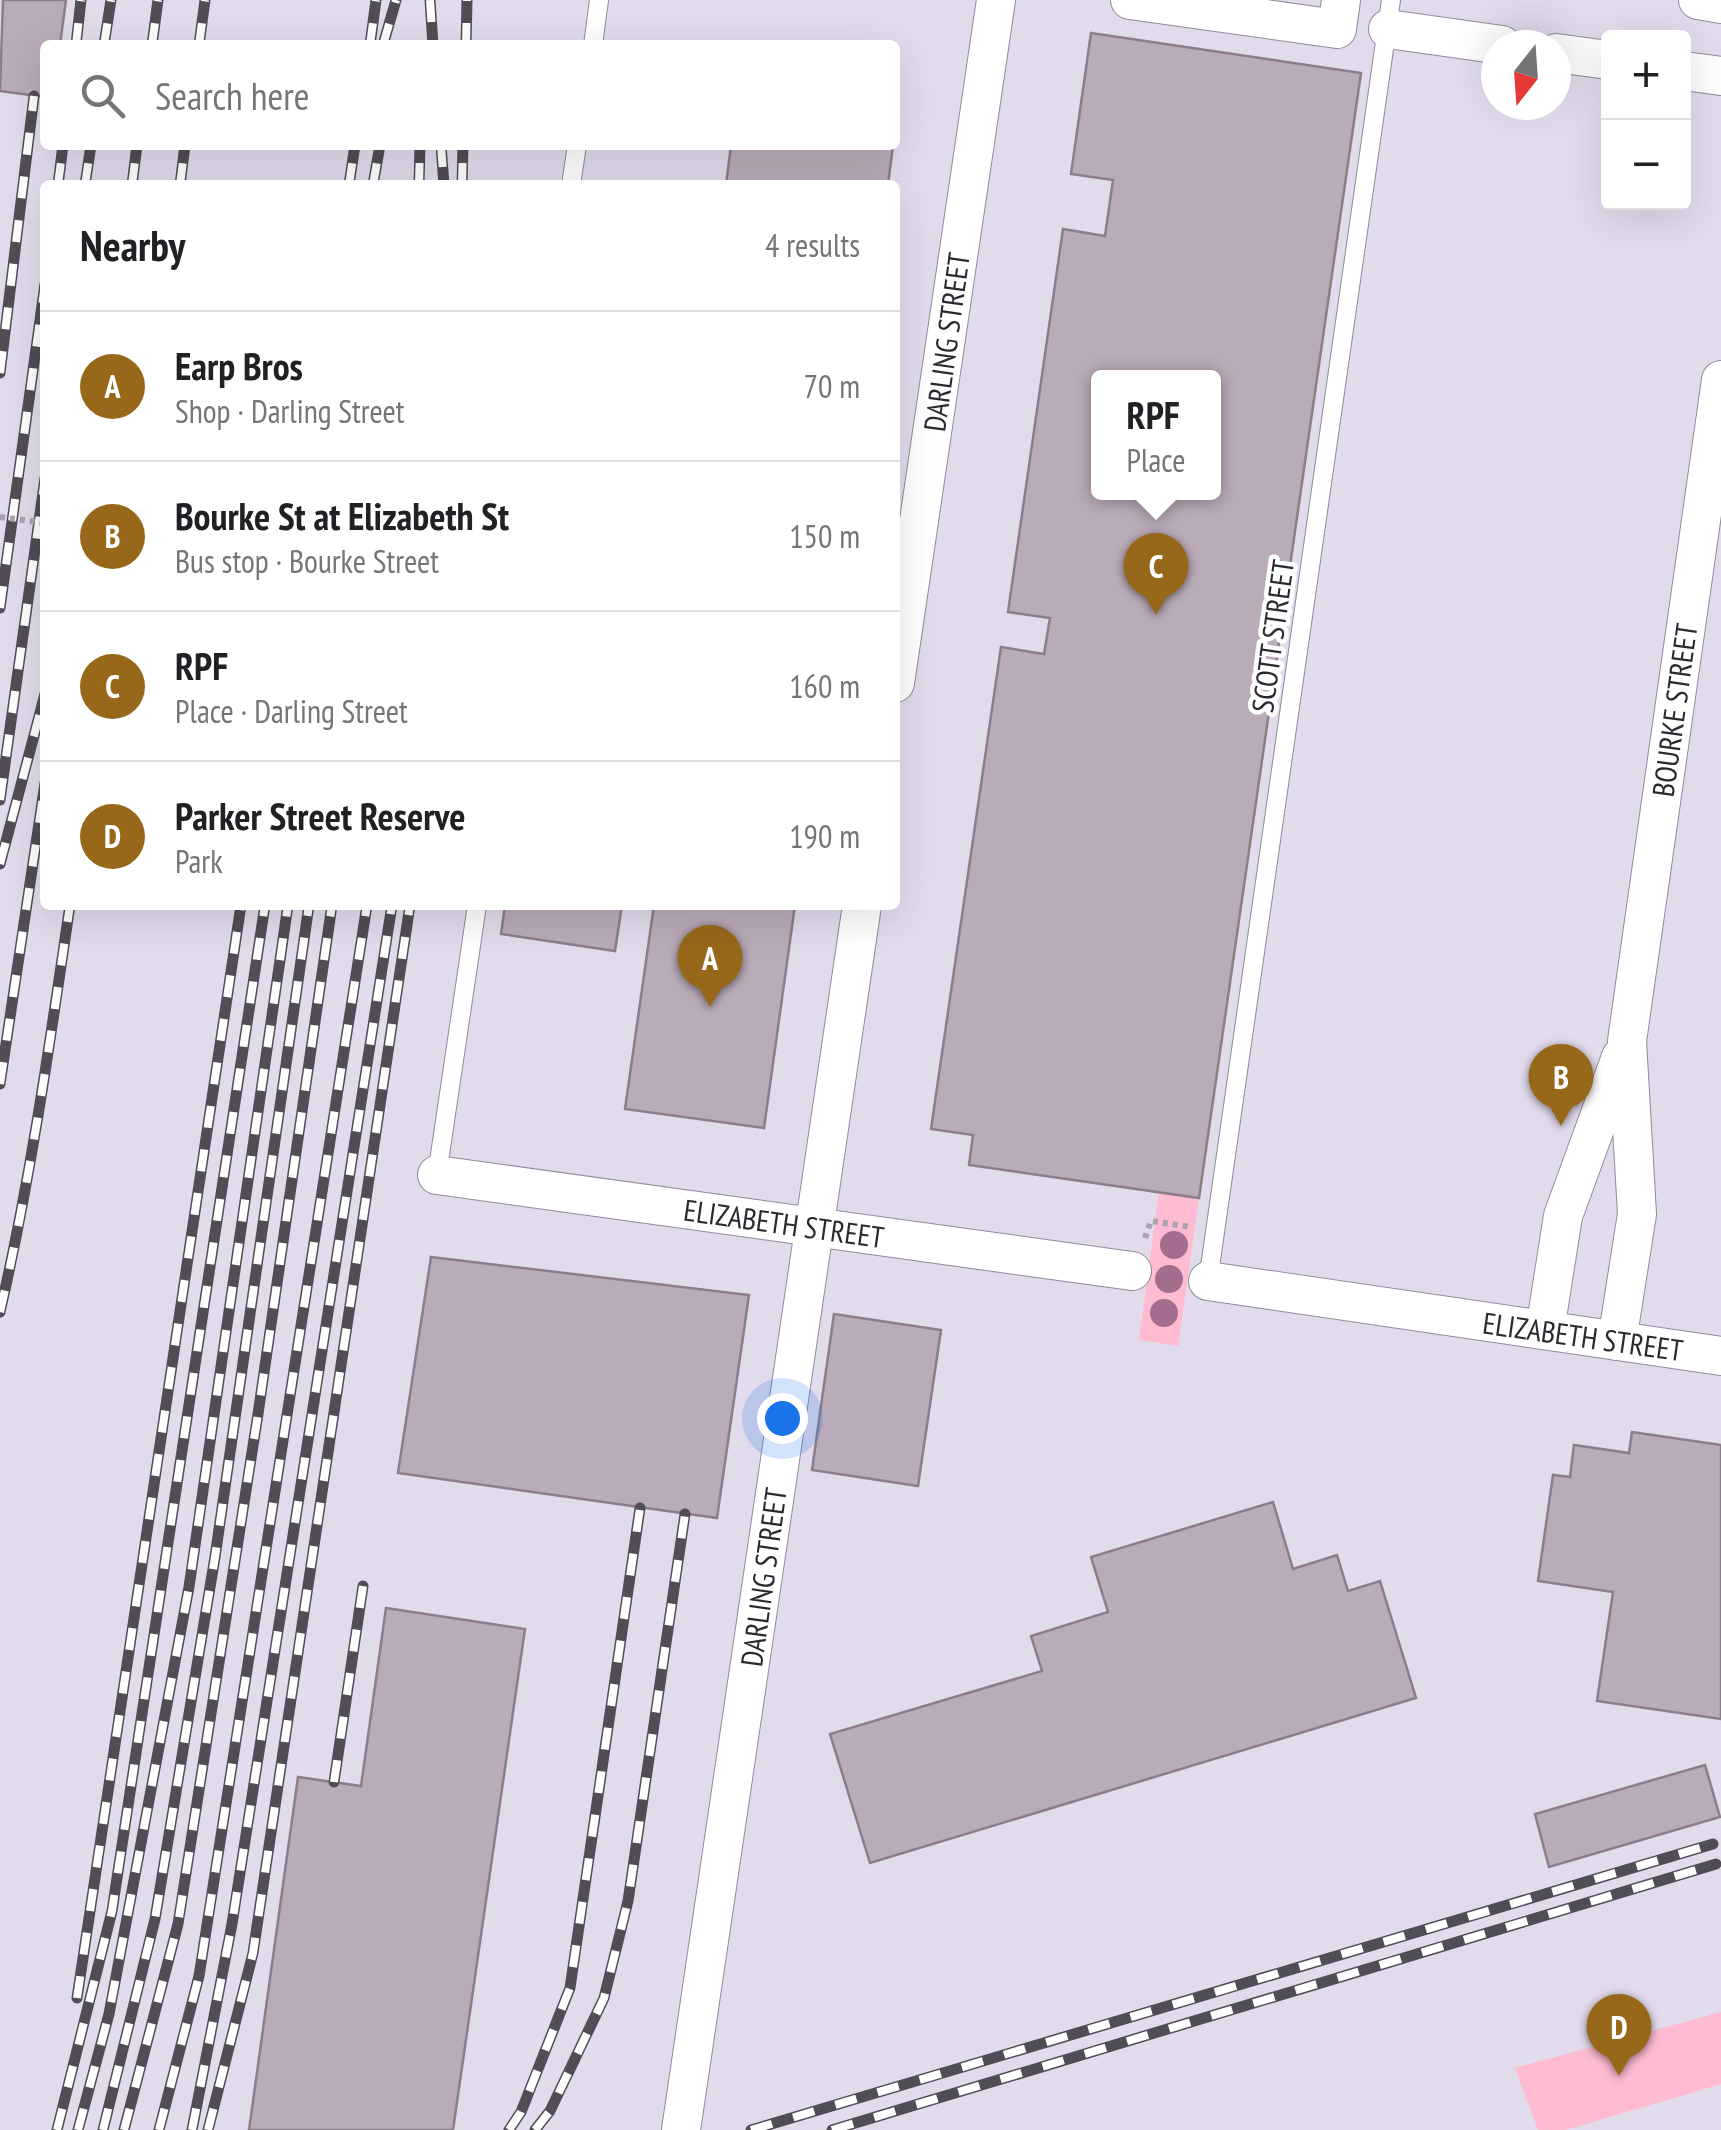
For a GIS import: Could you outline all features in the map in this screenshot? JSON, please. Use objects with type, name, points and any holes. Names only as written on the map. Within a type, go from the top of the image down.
[{"type":"street","name":"DARLING STREET","points":[[900,650],[996,0]]},
{"type":"street","points":[[1130,0],[1336,29],[1341,0]]},
{"type":"street","points":[[1698,0],[1721,4]]},
{"type":"street","points":[[1389,14],[1481,39]]},
{"type":"street","points":[[1571,55],[1601,59]]},
{"type":"street","points":[[1691,72],[1721,76]]},
{"type":"street","name":"BOURKE STREET","points":[[1617,1340],[1638,1214],[1628,1041],[1721,380]]},
{"type":"street","name":"DARLING STREET","points":[[681,2130],[861,910]]},
{"type":"street","name":"BOURKE STREET","points":[[1545,1330],[1563,1216],[1628,1041]]},
{"type":"street","name":"ELIZABETH STREET","points":[[437,1176],[1132,1271]]},
{"type":"street","name":"ELIZABETH STREET","points":[[1208,1281],[1721,1356]]},
{"type":"lane","points":[[593,40],[599,0]]},
{"type":"lane","name":"SCOTT STREET","points":[[1208,1281],[1389,14]]},
{"type":"lane","points":[[572,180],[577,150]]},
{"type":"lane","points":[[437,1176],[477,910]]},
{"type":"path","points":[[0,517],[40,522]]},
{"type":"path","points":[[1132,1271],[1151,1222],[1198,1228],[1208,1281]]},
{"type":"shaded area","points":[[1159,1192],[1199,1198],[1178,1346],[1139,1340]]},
{"type":"shaded area","points":[[1721,2012],[1721,2084],[1566,2130],[1538,2130],[1515,2068]]},
{"type":"building","points":[[3,0],[66,0],[61,40],[40,40],[40,96],[0,91]]},
{"type":"building","points":[[1091,33],[1361,73],[1199,1198],[969,1165],[973,1135],[931,1129],[1001,647],[1044,654],[1050,618],[1008,612],[1063,229],[1105,236],[1113,180],[1071,174]]},
{"type":"building","points":[[730,150],[892,150],[889,180],[727,180]]},
{"type":"building","points":[[504,910],[621,910],[615,951],[501,934]]},
{"type":"building","points":[[653,910],[794,910],[764,1128],[625,1109]]},
{"type":"building","points":[[431,1257],[749,1295],[717,1518],[398,1473]]},
{"type":"building","points":[[834,1314],[941,1330],[918,1486],[812,1470]]},
{"type":"building","points":[[1632,1432],[1721,1445],[1721,1719],[1597,1701],[1613,1592],[1538,1581],[1553,1475],[1570,1477],[1574,1445],[1629,1453]]},
{"type":"building","points":[[1273,1502],[1293,1569],[1337,1555],[1348,1591],[1380,1581],[1416,1698],[870,1863],[830,1734],[1042,1671],[1031,1636],[1108,1612],[1091,1557]]},
{"type":"building","points":[[386,1608],[525,1629],[453,2130],[249,2130],[298,1777],[361,1786]]},
{"type":"building","points":[[1705,1765],[1720,1817],[1549,1867],[1535,1814]]},
{"type":"railway","points":[[77,40],[81,0]]},
{"type":"railway","points":[[105,40],[111,0]]},
{"type":"railway","points":[[153,40],[158,0]]},
{"type":"railway","points":[[200,40],[205,0]]},
{"type":"railway","points":[[371,40],[376,0]]},
{"type":"railway","points":[[384,40],[396,0]]},
{"type":"railway","points":[[430,0],[433,40]]},
{"type":"railway","points":[[466,40],[467,0]]},
{"type":"railway","points":[[0,373],[34,96]]},
{"type":"railway","points":[[59,180],[62,150]]},
{"type":"railway","points":[[86,180],[90,150]]},
{"type":"railway","points":[[133,180],[136,150]]},
{"type":"railway","points":[[181,180],[184,150]]},
{"type":"railway","points":[[350,180],[354,150]]},
{"type":"railway","points":[[374,180],[379,150]]},
{"type":"railway","points":[[419,180],[420,150]]},
{"type":"railway","points":[[441,150],[444,180]]},
{"type":"railway","points":[[462,180],[463,150]]},
{"type":"railway","points":[[0,608],[40,320]]},
{"type":"railway","points":[[0,800],[40,514]]},
{"type":"railway","points":[[0,864],[40,713]]},
{"type":"railway","points":[[0,1084],[40,816]]},
{"type":"railway","points":[[0,1312],[30,1160],[69,910]]},
{"type":"railway","points":[[77,1998],[240,910]]},
{"type":"railway","points":[[57,2130],[112,1911],[264,910]]},
{"type":"railway","points":[[78,2130],[109,2014],[189,1587],[287,910]]},
{"type":"railway","points":[[103,2130],[155,1919],[215,1557],[308,910]]},
{"type":"railway","points":[[124,2130],[178,1924],[331,910]]},
{"type":"railway","points":[[159,2130],[199,1976],[366,910]]},
{"type":"railway","points":[[192,2130],[232,1924],[391,910]]},
{"type":"railway","points":[[208,2130],[253,1953],[409,910]]},
{"type":"railway","points":[[509,2130],[521,2112],[570,1988],[640,1508]]},
{"type":"railway","points":[[535,2130],[550,2111],[604,1998],[628,1901],[685,1514]]},
{"type":"railway","points":[[334,1782],[363,1586]]},
{"type":"railway","points":[[751,2130],[1713,1844]]},
{"type":"railway","points":[[832,2130],[1716,1864]]},
{"type":"place","name":"RPF","points":[[1156,615]]},
{"type":"place","name":"Earp Bros","points":[[710,1007]]},
{"type":"place","name":"Bourke St at Elizabeth St","points":[[1561,1126]]},
{"type":"place","name":"Parker Street Reserve","points":[[1619,2076]]}]
